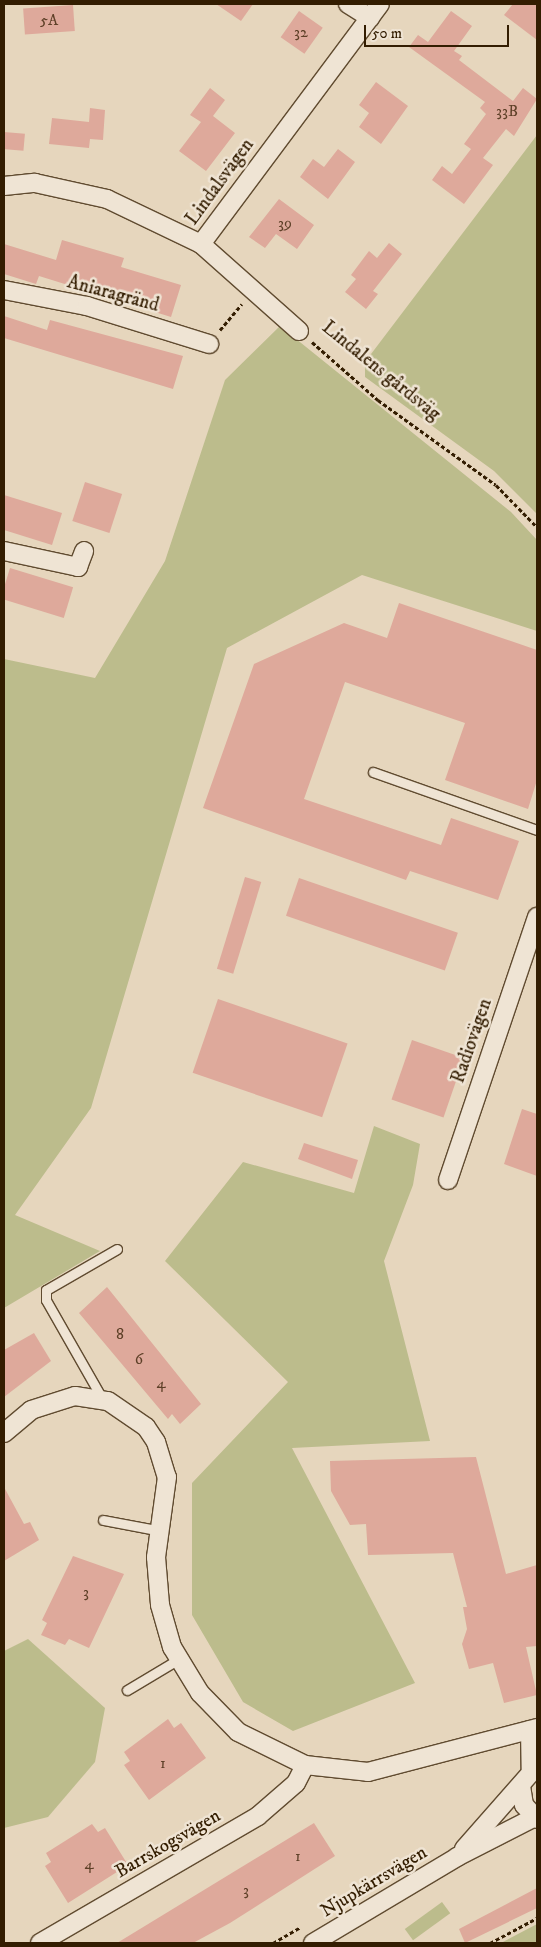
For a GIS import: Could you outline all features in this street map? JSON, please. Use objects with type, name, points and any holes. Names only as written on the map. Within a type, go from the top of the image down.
[{"type":"street","points":[[348,4],[375,11]]},
{"type":"street","name":"Lindalsvägen","points":[[4,186],[35,183],[107,199],[202,244],[375,11]]},
{"type":"street","name":"Lindalens gårdsväg","points":[[202,244],[299,331]]},
{"type":"street","name":"Aniaragränd","points":[[4,290],[88,306],[209,344]]},
{"type":"street","points":[[4,551],[81,559]]},
{"type":"street","name":"Radiovägen","points":[[448,1180],[537,917]]},
{"type":"street","points":[[4,1433],[31,1410],[56,1399],[75,1396],[103,1400],[137,1418],[156,1442],[167,1477],[156,1557],[160,1605],[179,1659],[200,1693],[238,1732],[305,1765],[368,1772],[482,1743],[535,1732],[534,1767]]},
{"type":"street","name":"Barrskogsvägen","points":[[40,1943],[258,1816],[296,1783],[305,1765]]},
{"type":"street","name":"Njupkärrsvägen","points":[[457,1857],[521,1786],[534,1767]]},
{"type":"street","name":"Njupkärrsvägen","points":[[313,1943],[457,1857],[536,1818],[524,1805],[521,1786]]},
{"type":"lane","points":[[373,772],[537,830]]},
{"type":"lane","points":[[103,1400],[46,1300],[46,1290],[117,1249]]},
{"type":"lane","points":[[103,1520],[160,1531]]},
{"type":"lane","points":[[127,1690],[179,1659]]},
{"type":"path","points":[[209,344],[253,290]]},
{"type":"path","name":"Lindalens gårdsväg","points":[[299,331],[378,400],[496,485],[537,527]]},
{"type":"path","points":[[490,1943],[537,1918]]},
{"type":"path","points":[[273,1943],[308,1923]]},
{"type":"green space","points":[[537,135],[537,514],[494,471],[365,377],[365,362]]},
{"type":"green space","points":[[280,326],[511,512],[537,540],[537,631],[362,575],[227,648],[91,1108],[15,1215],[100,1251],[4,1308],[4,659],[95,678],[165,561],[225,380]]},
{"type":"green space","points":[[374,1126],[420,1144],[413,1185],[384,1261],[430,1441],[292,1448],[415,1683],[293,1731],[243,1702],[192,1615],[192,1483],[288,1382],[165,1261],[243,1162],[354,1193]]},
{"type":"green space","points":[[28,1639],[105,1708],[95,1762],[48,1817],[4,1828],[4,1651]]},
{"type":"green space","points":[[442,1902],[450,1913],[413,1940],[405,1929]]},
{"type":"green space","points":[[537,1924],[537,1943],[501,1943]]},
{"type":"building","points":[[216,4],[253,4],[241,21]]},
{"type":"building","points":[[513,4],[537,4],[537,40],[504,15]]},
{"type":"building","points":[[73,5],[75,31],[25,34],[23,8]]},
{"type":"building","points":[[299,11],[323,28],[304,54],[281,37]]},
{"type":"building","points":[[451,11],[472,26],[454,51],[462,56],[459,60],[513,101],[523,88],[537,99],[514,136],[506,129],[483,158],[493,165],[464,204],[432,180],[442,166],[452,174],[471,149],[464,144],[486,114],[480,108],[485,102],[409,47],[418,35],[428,42]]},
{"type":"building","points":[[376,82],[408,106],[381,144],[359,127],[369,113],[359,105]]},
{"type":"building","points":[[210,88],[225,100],[213,116],[235,133],[206,171],[179,151],[201,122],[190,115]]},
{"type":"building","points":[[90,108],[105,110],[103,140],[90,139],[89,148],[49,144],[52,118],[89,122]]},
{"type":"building","points":[[4,132],[25,134],[23,151],[4,149]]},
{"type":"building","points":[[338,149],[355,162],[328,199],[300,177],[313,159],[324,167]]},
{"type":"building","points":[[279,199],[314,225],[297,249],[276,234],[265,248],[249,237]]},
{"type":"building","points":[[62,240],[124,258],[121,267],[181,285],[171,317],[39,276],[36,284],[4,274],[4,244],[56,260]]},
{"type":"building","points":[[389,243],[402,254],[373,291],[378,294],[366,309],[345,292],[356,279],[351,275],[369,251],[377,258]]},
{"type":"building","points":[[4,316],[47,330],[50,320],[183,356],[173,389],[4,338]]},
{"type":"building","points":[[85,482],[122,494],[109,533],[72,521]]},
{"type":"building","points":[[4,495],[62,513],[52,545],[4,530]]},
{"type":"building","points":[[10,568],[73,587],[64,618],[4,600],[4,588]]},
{"type":"building","points":[[399,603],[537,650],[537,780],[528,809],[445,780],[465,723],[345,682],[304,799],[441,845],[451,818],[519,841],[498,900],[410,871],[406,880],[203,808],[254,664],[344,623],[387,638]]},
{"type":"building","points":[[245,877],[261,882],[233,974],[217,969]]},
{"type":"building","points":[[299,878],[458,933],[445,971],[286,916]]},
{"type":"building","points":[[218,999],[348,1044],[322,1117],[193,1073]]},
{"type":"building","points":[[412,1040],[464,1058],[443,1117],[391,1100]]},
{"type":"building","points":[[522,1109],[537,1114],[537,1176],[504,1164]]},
{"type":"building","points":[[304,1143],[358,1160],[352,1179],[298,1159]]},
{"type":"building","points":[[107,1287],[201,1404],[180,1424],[172,1414],[168,1419],[79,1313]]},
{"type":"building","points":[[34,1333],[51,1361],[4,1397],[4,1350]]},
{"type":"building","points":[[476,1457],[506,1574],[537,1565],[537,1646],[526,1647],[537,1695],[504,1703],[493,1663],[469,1669],[462,1644],[467,1629],[463,1607],[467,1607],[453,1553],[368,1555],[366,1524],[350,1525],[331,1491],[330,1461]]},
{"type":"building","points":[[4,1487],[24,1524],[30,1522],[39,1540],[4,1561]]},
{"type":"building","points":[[73,1556],[124,1574],[89,1648],[69,1639],[65,1645],[41,1635],[47,1623],[42,1620]]},
{"type":"building","points":[[168,1719],[174,1728],[181,1723],[206,1758],[149,1800],[124,1765],[130,1761],[124,1752]]},
{"type":"building","points":[[314,1823],[335,1856],[230,1923],[193,1943],[117,1943]]},
{"type":"building","points":[[92,1824],[98,1832],[105,1828],[128,1865],[68,1903],[45,1866],[51,1862],[46,1853]]},
{"type":"building","points":[[537,1888],[537,1908],[465,1943],[459,1929]]}]
